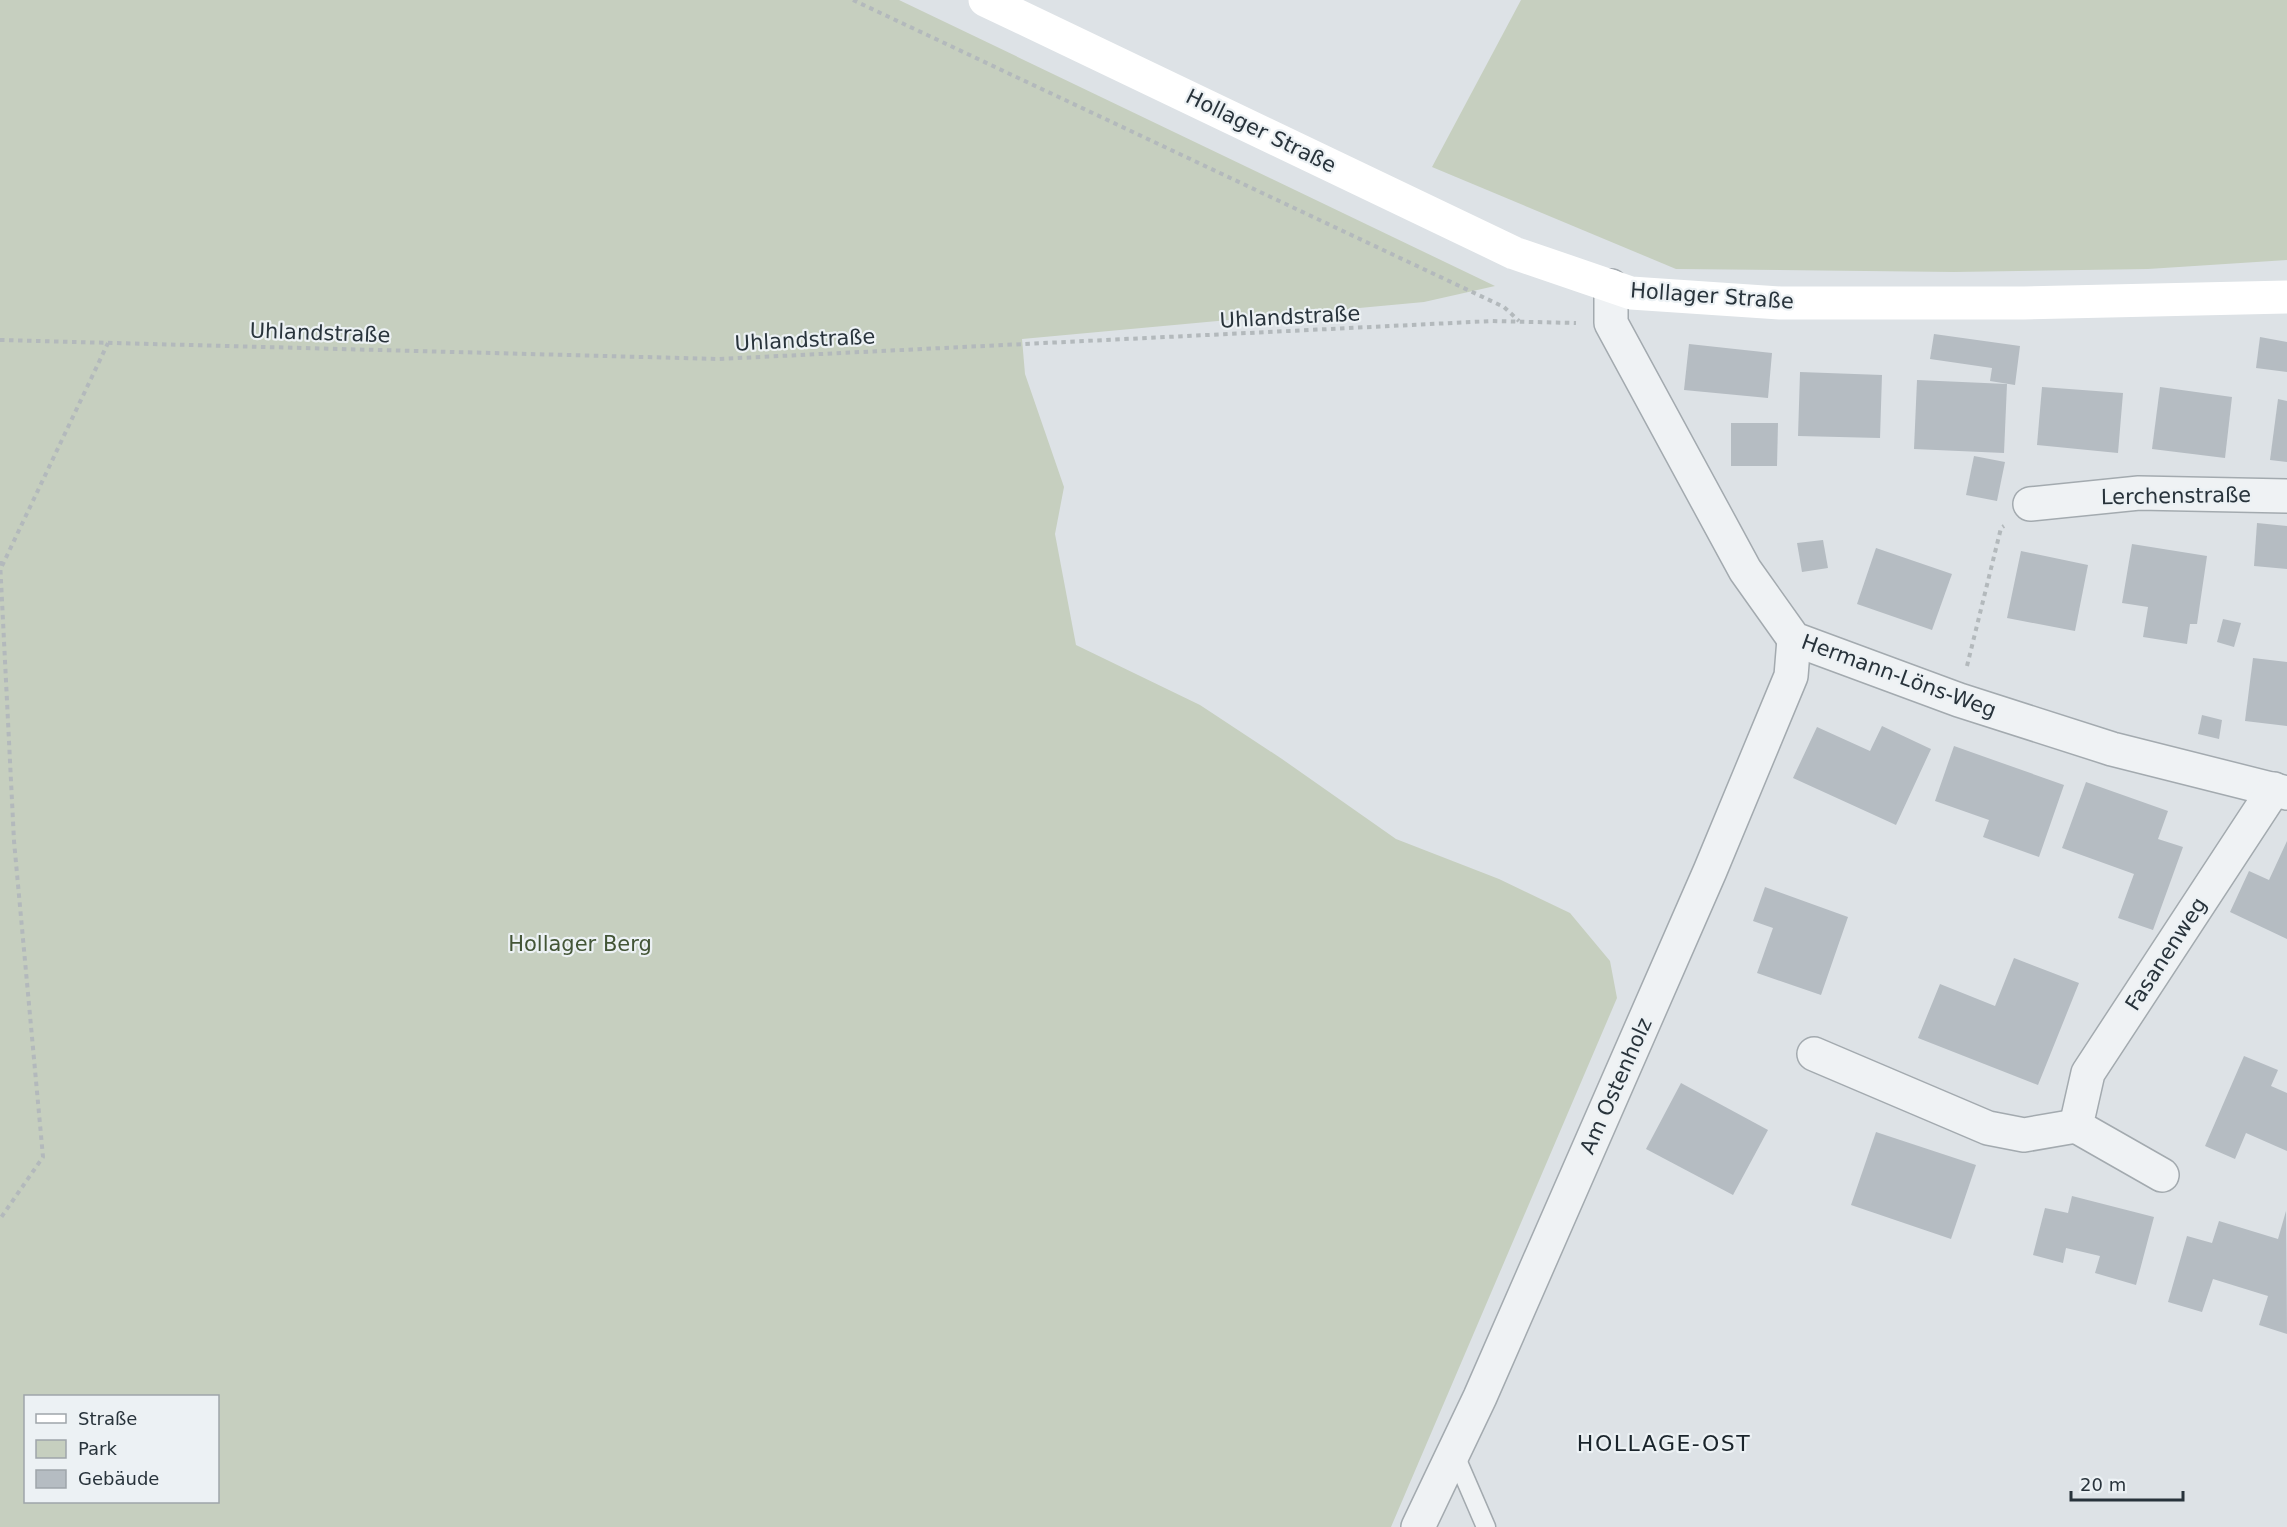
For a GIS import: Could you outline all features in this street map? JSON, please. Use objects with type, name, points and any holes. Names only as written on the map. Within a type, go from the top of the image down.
[{"type":"main road","name":"Hollager Straße","points":[[985,0],[1514,253],[1631,292],[1780,303],[2024,303],[2287,297]]},
{"type":"street","name":"Hermann-Löns-Weg","points":[[1611,286],[1611,323],[1745,570],[1794,639],[1959,700],[2112,748],[2280,791]]},
{"type":"street","name":"Lerchenstraße","points":[[2030,504],[2139,493],[2287,496]]},
{"type":"street","name":"Am Ostenholz","points":[[1418,1527],[1454,1453],[1710,871],[1791,676],[1794,639]]},
{"type":"street","name":"Fasanenweg","points":[[2076,1126],[2088,1073],[2280,791]]},
{"type":"street","points":[[1814,1054],[1988,1128],[2024,1135],[2076,1126],[2162,1174]]},
{"type":"lane","points":[[1454,1453],[1486,1527]]},
{"type":"path","points":[[853,0],[1504,307],[1521,322]]},
{"type":"path","name":"Uhlandstraße","points":[[0,340],[719,359],[1521,322],[1611,323]]},
{"type":"path","points":[[2,566],[108,343]]},
{"type":"path","points":[[1959,700],[2001,528],[2030,504]]},
{"type":"path","points":[[0,561],[14,841],[43,1157],[0,1219]]},
{"type":"green space","name":"Hollager Berg","points":[[0,0],[899,0],[1495,286],[1424,302],[1022,339],[1025,374],[1064,487],[1055,534],[1076,645],[1200,705],[1396,839],[1499,879],[1570,913],[1610,961],[1617,998],[1391,1527],[0,1527]]},
{"type":"green space","points":[[1521,0],[2287,0],[2287,260],[2148,269],[1954,272],[1676,269],[1432,167]]},
{"type":"building","points":[[1934,334],[2020,346],[2015,385],[1990,381],[1992,368],[1930,359]]},
{"type":"building","points":[[2260,337],[2287,342],[2287,372],[2256,368]]},
{"type":"building","points":[[1689,344],[1772,353],[1768,398],[1684,390]]},
{"type":"building","points":[[1800,372],[1882,375],[1880,438],[1798,436]]},
{"type":"building","points":[[1917,380],[2007,384],[2004,453],[1914,449]]},
{"type":"building","points":[[2042,387],[2123,393],[2118,453],[2037,445]]},
{"type":"building","points":[[2160,387],[2232,397],[2225,458],[2152,449]]},
{"type":"building","points":[[2278,399],[2287,401],[2287,462],[2270,460]]},
{"type":"building","points":[[1731,423],[1778,423],[1777,466],[1731,466]]},
{"type":"building","points":[[1974,456],[2005,462],[1997,501],[1966,495]]},
{"type":"building","points":[[2257,523],[2287,526],[2287,569],[2254,566]]},
{"type":"building","points":[[1823,540],[1828,568],[1802,572],[1797,543]]},
{"type":"building","points":[[2132,544],[2207,556],[2197,624],[2190,624],[2187,644],[2143,637],[2148,607],[2122,603]]},
{"type":"building","points":[[1876,548],[1952,574],[1932,630],[1857,604]]},
{"type":"building","points":[[2021,551],[2088,565],[2075,631],[2007,618]]},
{"type":"building","points":[[2223,619],[2241,623],[2234,647],[2217,642]]},
{"type":"building","points":[[2253,658],[2287,662],[2287,726],[2245,721]]},
{"type":"building","points":[[2202,715],[2222,720],[2219,739],[2198,734]]},
{"type":"building","points":[[1882,726],[1931,749],[1896,825],[1793,778],[1817,727],[1870,751]]},
{"type":"building","points":[[1954,746],[2064,785],[2039,857],[1983,837],[1989,820],[1935,801]]},
{"type":"building","points":[[2086,782],[2168,811],[2158,839],[2183,847],[2153,930],[2118,918],[2134,874],[2062,848]]},
{"type":"building","points":[[2287,841],[2287,939],[2230,912],[2249,871],[2269,880]]},
{"type":"building","points":[[1765,887],[1848,917],[1821,995],[1757,973],[1773,928],[1753,921]]},
{"type":"building","points":[[2014,958],[2079,983],[2038,1085],[1918,1038],[1940,984],[1995,1006]]},
{"type":"building","points":[[2244,1056],[2278,1070],[2271,1086],[2287,1093],[2287,1151],[2246,1133],[2235,1159],[2205,1146]]},
{"type":"building","points":[[1681,1083],[1768,1130],[1733,1195],[1646,1149]]},
{"type":"building","points":[[1876,1132],[1976,1165],[1951,1239],[1851,1205]]},
{"type":"building","points":[[2072,1196],[2154,1217],[2136,1285],[2095,1273],[2100,1256],[2066,1248],[2063,1263],[2033,1255],[2045,1208],[2068,1213]]},
{"type":"building","points":[[2286,1211],[2287,1334],[2259,1325],[2268,1296],[2213,1279],[2202,1312],[2168,1302],[2187,1236],[2212,1243],[2219,1221],[2278,1239]]},
{"type":"district","name":"HOLLAGE-OST","points":[[1664,1443]]}]
